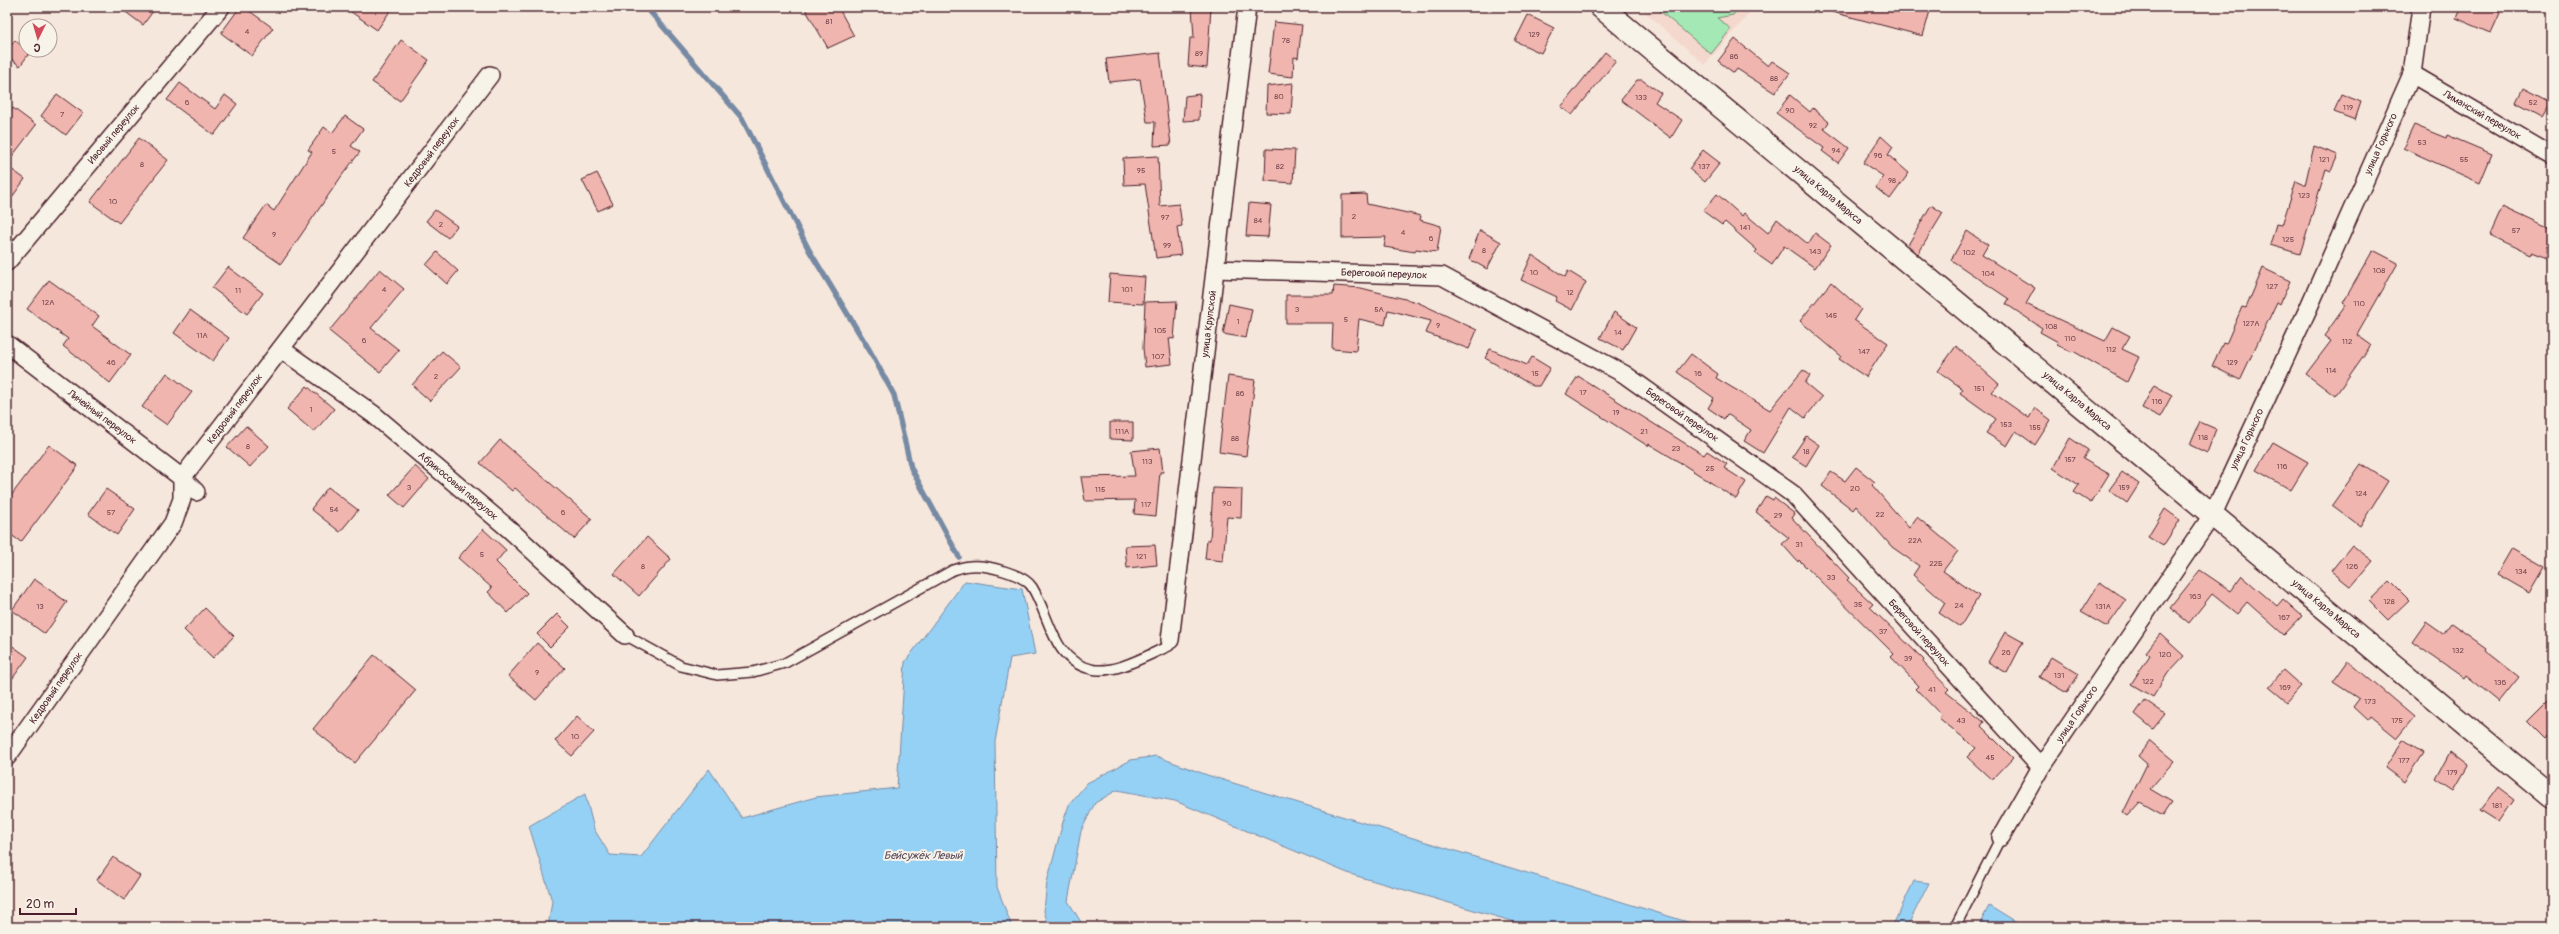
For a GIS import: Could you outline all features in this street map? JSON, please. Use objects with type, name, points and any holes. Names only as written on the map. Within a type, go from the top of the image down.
[{"type":"main road","name":"улица Карла Маркса","points":[[1601,7],[2552,797]]},
{"type":"street","name":"Ивовый переулок","points":[[7,262],[222,7]]},
{"type":"street","name":"улица Крупской","points":[[1170,640],[1247,7]]},
{"type":"street","name":"улица Горького","points":[[2001,836],[2041,767],[2213,514],[2308,308],[2412,74],[2421,7]]},
{"type":"street","name":"Лиманский переулок","points":[[2412,74],[2552,156]]},
{"type":"street","name":"Кедровый переулок","points":[[7,757],[173,523],[182,499],[182,478],[490,75]]},
{"type":"street","name":"Береговой переулок","points":[[1215,269],[1442,276],[1624,374],[1794,495],[2041,767]]},
{"type":"street","name":"Линейный переулок","points":[[7,344],[182,478],[196,492]]},
{"type":"street","name":"Абрикосовый переулок","points":[[281,349],[373,414],[509,529],[625,636]]},
{"type":"lane","points":[[625,636],[681,666],[718,675],[753,672],[785,663],[952,570],[970,566],[1014,574],[1031,586],[1049,629],[1069,659],[1092,670],[1120,667],[1169,646],[1170,640]]},
{"type":"lane","points":[[1955,927],[2001,836]]},
{"type":"shaded area","points":[[1639,7],[1755,7],[1705,65]]},
{"type":"green space","points":[[1655,7],[1741,7],[1733,15],[1717,18],[1731,29],[1711,54]]},
{"type":"water","name":"Бейсужёк Левый","points":[[965,581],[1022,589],[1035,654],[1010,658],[995,742],[997,887],[1012,927],[548,927],[552,901],[529,826],[585,794],[594,829],[610,855],[641,857],[709,769],[742,818],[816,797],[897,788],[905,662]]},
{"type":"water","points":[[1156,756],[1207,775],[1704,927],[1532,927],[1350,874],[1175,801],[1117,790],[1095,803],[1081,831],[1068,901],[1084,927],[1049,927],[1044,911],[1047,882],[1069,805],[1087,783],[1131,760]]},
{"type":"water","points":[[1914,881],[1929,883],[1907,927],[1892,927]]},
{"type":"water","points":[[1989,906],[2023,927],[1978,927]]},
{"type":"building","points":[[119,7],[156,7],[143,25]]},
{"type":"building","points":[[240,7],[244,7],[273,28],[252,56],[221,33]]},
{"type":"building","points":[[344,7],[393,7],[377,30]]},
{"type":"building","points":[[804,7],[838,7],[854,36],[828,48]]},
{"type":"building","points":[[1192,7],[1211,7],[1207,68],[1188,66],[1190,38],[1194,38]]},
{"type":"building","points":[[1833,7],[1931,7],[1923,36],[1832,12]]},
{"type":"building","points":[[2461,7],[2487,7],[2500,13],[2491,33],[2456,18]]},
{"type":"building","points":[[1528,15],[1554,28],[1541,53],[1515,41]]},
{"type":"building","points":[[1274,22],[1302,25],[1298,58],[1294,57],[1293,77],[1268,74]]},
{"type":"building","points":[[1735,39],[1768,66],[1772,61],[1790,73],[1775,93],[1737,69],[1734,73],[1718,61]]},
{"type":"building","points":[[15,40],[18,43],[18,58],[26,58],[20,66],[7,56],[7,51]]},
{"type":"building","points":[[401,40],[429,60],[400,101],[372,82]]},
{"type":"building","points":[[1605,52],[1616,61],[1572,115],[1561,107]]},
{"type":"building","points":[[1160,53],[1171,145],[1154,146],[1155,122],[1147,122],[1140,79],[1109,82],[1106,59]]},
{"type":"building","points":[[1637,80],[1642,80],[1661,93],[1655,102],[1682,120],[1671,138],[1621,100]]},
{"type":"building","points":[[180,83],[215,109],[225,95],[237,104],[214,135],[167,100]]},
{"type":"building","points":[[1293,83],[1291,114],[1266,113],[1267,86]]},
{"type":"building","points":[[2523,88],[2550,102],[2542,116],[2516,102]]},
{"type":"building","points":[[57,94],[83,113],[66,135],[41,116]]},
{"type":"building","points":[[1200,94],[1199,120],[1183,121],[1185,96]]},
{"type":"building","points":[[2341,94],[2361,102],[2355,120],[2334,112]]},
{"type":"building","points":[[1790,95],[1810,112],[1813,108],[1829,122],[1824,129],[1849,148],[1838,163],[1822,151],[1824,148],[1776,113]]},
{"type":"building","points":[[13,108],[36,125],[7,163],[7,117]]},
{"type":"building","points":[[345,116],[363,129],[351,146],[360,152],[343,174],[281,264],[243,238],[266,205],[274,211],[312,152],[308,150],[324,127],[332,133]]},
{"type":"building","points":[[2414,125],[2446,138],[2447,135],[2492,154],[2480,183],[2403,148]]},
{"type":"building","points":[[1881,136],[1893,147],[1888,155],[1909,173],[1890,199],[1876,188],[1883,176],[1863,163]]},
{"type":"building","points":[[139,138],[168,160],[119,223],[90,202]]},
{"type":"building","points":[[2314,146],[2338,155],[2331,171],[2326,169],[2300,254],[2270,245],[2276,224],[2282,225],[2296,181],[2305,185]]},
{"type":"building","points":[[1266,149],[1295,150],[1293,183],[1265,181]]},
{"type":"building","points":[[1703,150],[1720,163],[1705,182],[1689,169]]},
{"type":"building","points":[[1158,156],[1160,206],[1179,204],[1182,226],[1177,227],[1181,255],[1156,258],[1145,184],[1124,185],[1123,158]]},
{"type":"building","points":[[7,166],[25,179],[7,204]]},
{"type":"building","points":[[597,173],[613,204],[598,211],[582,180]]},
{"type":"building","points":[[1366,194],[1367,204],[1421,216],[1420,220],[1441,226],[1437,252],[1416,249],[1415,252],[1384,247],[1386,237],[1342,238],[1342,195]]},
{"type":"building","points":[[1717,194],[1742,216],[1744,213],[1768,233],[1777,219],[1808,244],[1815,233],[1831,245],[1815,268],[1784,246],[1772,265],[1755,253],[1757,250],[1725,222],[1722,225],[1703,211]]},
{"type":"building","points":[[1249,203],[1271,205],[1268,237],[1246,236]]},
{"type":"building","points":[[1931,205],[1943,213],[1918,254],[1908,245]]},
{"type":"building","points":[[2503,206],[2552,229],[2552,260],[2531,252],[2530,254],[2490,235]]},
{"type":"building","points":[[435,210],[457,226],[448,238],[426,221]]},
{"type":"building","points":[[1480,230],[1501,242],[1487,269],[1469,259]]},
{"type":"building","points":[[1967,231],[1988,245],[1982,255],[2035,288],[2026,304],[2105,341],[2113,327],[2130,336],[2122,349],[2139,357],[2127,382],[2073,351],[2072,352],[2057,345],[2058,342],[2040,332],[2042,328],[2006,304],[2009,299],[1951,260]]},
{"type":"building","points":[[2373,250],[2398,263],[2357,335],[2371,345],[2335,396],[2306,374],[2331,341],[2324,336],[2346,305],[2343,303]]},
{"type":"building","points":[[437,252],[458,271],[447,284],[426,265]]},
{"type":"building","points":[[1532,255],[1565,277],[1568,271],[1586,282],[1572,310],[1555,301],[1557,297],[1521,280]]},
{"type":"building","points":[[228,267],[263,293],[247,314],[212,288]]},
{"type":"building","points":[[2263,268],[2290,281],[2280,304],[2277,302],[2240,380],[2212,366],[2223,343],[2226,344],[2242,307],[2246,308]]},
{"type":"building","points":[[380,269],[404,289],[371,328],[399,350],[380,372],[329,331]]},
{"type":"building","points":[[1110,274],[1145,277],[1143,304],[1108,302]]},
{"type":"building","points":[[49,280],[99,316],[92,326],[131,355],[110,383],[63,346],[68,339],[27,309]]},
{"type":"building","points":[[1831,282],[1861,309],[1854,320],[1888,343],[1866,377],[1839,359],[1841,356],[1800,321]]},
{"type":"building","points":[[1334,286],[1361,288],[1417,302],[1477,330],[1469,349],[1426,333],[1431,321],[1388,310],[1385,325],[1359,319],[1356,351],[1332,349],[1333,323],[1286,323],[1286,295],[1333,295]]},
{"type":"building","points":[[1177,301],[1174,339],[1169,338],[1172,364],[1145,367],[1143,348],[1145,302]]},
{"type":"building","points":[[1229,304],[1252,309],[1246,338],[1223,334]]},
{"type":"building","points":[[190,310],[229,338],[213,361],[174,333]]},
{"type":"building","points":[[1614,312],[1636,327],[1623,350],[1600,338]]},
{"type":"building","points":[[1956,346],[1999,384],[1992,392],[2029,418],[2035,408],[2051,420],[2035,445],[2016,431],[2007,446],[1986,433],[1996,419],[1960,393],[1963,389],[1938,371]]},
{"type":"building","points":[[1490,349],[1527,365],[1532,357],[1550,368],[1539,386],[1533,386],[1485,358]]},
{"type":"building","points":[[442,351],[461,367],[430,401],[412,385]]},
{"type":"building","points":[[1691,354],[1718,374],[1716,378],[1770,410],[1803,370],[1810,375],[1805,383],[1822,397],[1805,418],[1791,407],[1763,453],[1744,441],[1751,430],[1727,414],[1724,419],[1708,408],[1714,398],[1677,372]]},
{"type":"building","points":[[167,373],[192,392],[167,425],[142,407]]},
{"type":"building","points":[[1228,376],[1255,380],[1246,456],[1219,452]]},
{"type":"building","points":[[1578,376],[1704,455],[1707,451],[1727,464],[1724,468],[1746,482],[1736,499],[1681,463],[1649,444],[1648,446],[1566,394]]},
{"type":"building","points":[[2154,385],[2172,395],[2160,417],[2142,408]]},
{"type":"building","points":[[307,386],[334,409],[314,432],[287,409]]},
{"type":"building","points":[[1110,422],[1133,422],[1133,440],[1110,439]]},
{"type":"building","points":[[2200,422],[2216,429],[2207,453],[2190,445]]},
{"type":"building","points":[[246,426],[269,446],[250,467],[227,447]]},
{"type":"building","points":[[1806,436],[1819,445],[1806,466],[1792,457]]},
{"type":"building","points":[[2070,438],[2088,450],[2083,459],[2109,474],[2091,503],[2074,492],[2079,485],[2053,468]]},
{"type":"building","points":[[500,440],[592,519],[574,539],[515,488],[512,491],[480,463]]},
{"type":"building","points":[[2273,442],[2308,462],[2291,490],[2256,470]]},
{"type":"building","points":[[49,445],[78,466],[21,542],[7,532],[7,501]]},
{"type":"building","points":[[1160,448],[1163,472],[1160,472],[1156,516],[1134,514],[1135,500],[1085,501],[1081,477],[1135,476],[1131,451]]},
{"type":"building","points":[[2361,464],[2388,481],[2360,526],[2332,505]]},
{"type":"building","points":[[415,466],[429,479],[404,508],[389,495]]},
{"type":"building","points":[[1856,467],[1875,482],[1872,485],[1909,528],[1917,517],[1958,551],[1943,571],[1979,596],[1960,627],[1939,613],[1945,603],[1913,575],[1919,566],[1892,547],[1856,506],[1853,510],[1822,486],[1831,472],[1845,481]]},
{"type":"building","points":[[2122,472],[2139,484],[2127,503],[2109,490]]},
{"type":"building","points":[[328,487],[358,510],[340,532],[311,509]]},
{"type":"building","points":[[1213,488],[1242,489],[1241,518],[1227,517],[1223,561],[1205,559],[1207,540],[1210,540]]},
{"type":"building","points":[[106,489],[135,509],[117,535],[88,514]]},
{"type":"building","points":[[1766,496],[1773,500],[1774,498],[1795,514],[1792,518],[1849,578],[1847,580],[1873,604],[1870,607],[1924,660],[1923,662],[1949,689],[1946,692],[1984,722],[1981,726],[2013,758],[1992,780],[1967,757],[1976,748],[1939,718],[1941,715],[1916,689],[1919,686],[1891,657],[1894,654],[1799,560],[1798,562],[1782,544],[1789,538],[1756,512]]},
{"type":"building","points":[[2165,509],[2180,520],[2163,546],[2148,537]]},
{"type":"building","points":[[483,529],[506,550],[496,562],[527,593],[508,613],[488,592],[492,588],[458,558]]},
{"type":"building","points":[[647,537],[671,559],[639,596],[614,574]]},
{"type":"building","points":[[1155,545],[1157,565],[1127,568],[1125,546]]},
{"type":"building","points":[[2352,545],[2373,561],[2351,587],[2331,571]]},
{"type":"building","points":[[2512,548],[2545,567],[2530,593],[2497,574]]},
{"type":"building","points":[[2200,570],[2231,591],[2242,576],[2277,606],[2283,599],[2302,616],[2284,635],[2247,602],[2237,614],[2212,594],[2189,623],[2170,608]]},
{"type":"building","points":[[34,579],[67,602],[45,634],[12,610]]},
{"type":"building","points":[[2390,581],[2409,600],[2388,620],[2369,601]]},
{"type":"building","points":[[2100,582],[2126,600],[2107,627],[2081,612]]},
{"type":"building","points":[[205,608],[234,636],[213,658],[184,630]]},
{"type":"building","points":[[557,614],[570,627],[550,647],[537,634]]},
{"type":"building","points":[[2426,622],[2443,634],[2451,623],[2486,648],[2485,650],[2519,677],[2499,702],[2466,675],[2464,678],[2412,642]]},
{"type":"building","points":[[2005,632],[2023,642],[2007,673],[1988,662]]},
{"type":"building","points":[[2160,634],[2184,656],[2168,673],[2153,697],[2131,684],[2150,655],[2146,652]]},
{"type":"building","points":[[7,642],[28,657],[7,686]]},
{"type":"building","points":[[537,643],[565,668],[536,700],[508,676]]},
{"type":"building","points":[[374,655],[416,690],[355,763],[313,729]]},
{"type":"building","points":[[2051,657],[2079,674],[2067,693],[2039,677]]},
{"type":"building","points":[[2348,661],[2414,717],[2397,738],[2370,716],[2367,720],[2353,707],[2359,699],[2333,682]]},
{"type":"building","points":[[2283,670],[2301,686],[2287,702],[2269,687]]},
{"type":"building","points":[[2552,696],[2552,732],[2545,739],[2527,721]]},
{"type":"building","points":[[2145,700],[2165,714],[2153,729],[2135,714]]},
{"type":"building","points":[[577,716],[594,732],[572,756],[555,741]]},
{"type":"building","points":[[2403,740],[2423,753],[2404,782],[2385,768]]},
{"type":"building","points":[[2150,741],[2174,761],[2150,789],[2172,802],[2163,815],[2140,802],[2127,816],[2123,813],[2147,764],[2138,756]]},
{"type":"building","points":[[2450,752],[2468,766],[2454,790],[2436,778]]},
{"type":"building","points":[[2497,787],[2514,800],[2499,822],[2480,810]]},
{"type":"building","points":[[113,857],[140,876],[124,900],[97,880]]},
{"type":"waterway","points":[[646,7],[742,118],[809,250],[870,351],[894,395],[911,468],[959,557]]}]
